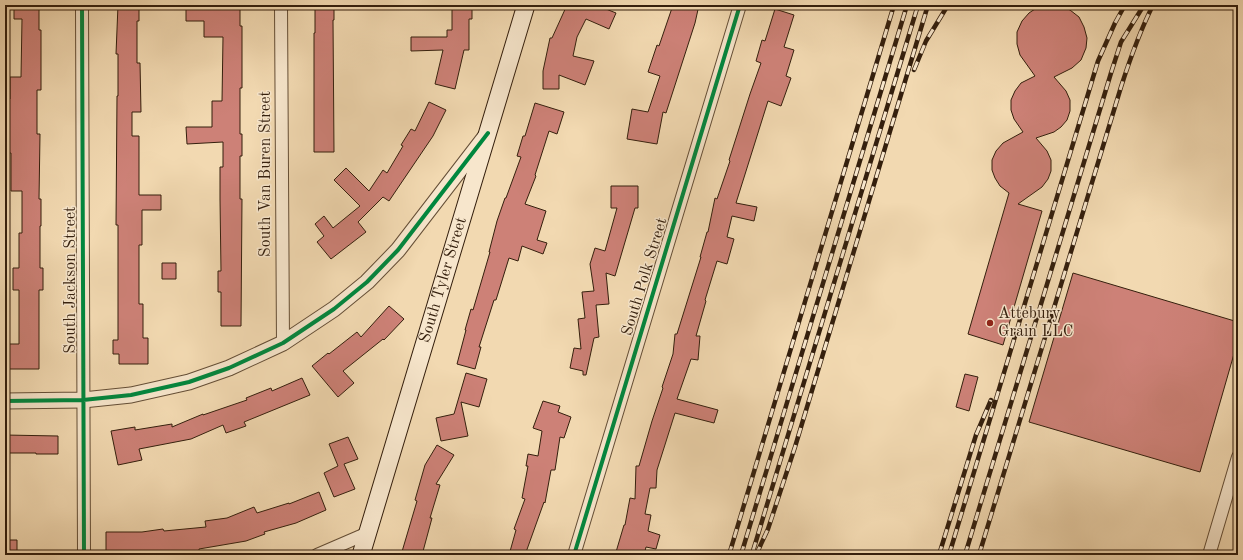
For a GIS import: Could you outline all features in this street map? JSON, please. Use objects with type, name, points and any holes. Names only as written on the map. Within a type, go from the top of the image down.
[{"type":"main road","name":"South Tyler Street","points":[[361,555],[526,5]]},
{"type":"street","name":"South Jackson Street","points":[[82,5],[84,555]]},
{"type":"street","name":"South Van Buren Street","points":[[281,5],[283,343]]},
{"type":"street","points":[[519,5],[519,27]]},
{"type":"street","name":"South Polk Street","points":[[574,555],[740,5]]},
{"type":"street","points":[[5,401],[83,400],[131,395],[189,382],[229,368],[283,343],[334,309],[372,276],[398,250],[488,133]]},
{"type":"street","points":[[1209,555],[1238,458]]},
{"type":"street","points":[[317,555],[368,534]]},
{"type":"building","points":[[14,5],[39,5],[39,30],[41,30],[41,90],[37,90],[37,134],[40,134],[40,268],[43,268],[43,290],[39,290],[39,369],[5,369],[5,344],[19,344],[19,290],[13,290],[13,268],[19,268],[19,233],[22,233],[22,191],[11,191],[11,153],[5,153],[5,134],[8,134],[8,99],[10,99],[10,77],[21,77],[22,19],[14,19]]},
{"type":"building","points":[[118,5],[139,5],[139,21],[137,21],[137,63],[140,63],[141,112],[132,112],[132,136],[139,136],[139,195],[161,195],[161,210],[142,210],[142,245],[139,245],[139,304],[143,304],[143,338],[148,338],[148,364],[119,364],[119,354],[113,354],[113,340],[118,340],[118,225],[116,225],[118,54],[116,54]]},
{"type":"building","points":[[218,5],[240,5],[240,26],[242,26],[242,88],[240,88],[240,134],[242,134],[242,156],[240,156],[240,199],[242,199],[241,326],[221,326],[221,292],[218,292],[218,271],[221,271],[220,167],[223,167],[223,142],[187,144],[186,127],[212,127],[212,101],[222,101],[223,37],[204,37],[204,21],[186,21],[186,7],[218,7]]},
{"type":"building","points":[[315,5],[334,5],[334,152],[314,152]]},
{"type":"building","points":[[452,5],[472,5],[472,19],[469,19],[469,50],[464,50],[455,89],[435,84],[443,50],[411,51],[411,37],[447,37],[447,30],[452,30]]},
{"type":"building","points":[[567,5],[608,5],[606,9],[616,13],[609,29],[586,19],[577,37],[573,56],[594,61],[585,85],[559,75],[559,89],[543,89],[543,71],[550,38],[552,38]]},
{"type":"building","points":[[673,5],[699,5],[695,23],[666,113],[663,112],[657,144],[627,139],[632,109],[648,112],[660,76],[648,72],[657,45],[659,46]]},
{"type":"building","points":[[1049,5],[1060,6],[1070,10],[1079,17],[1087,38],[1086,48],[1081,60],[1072,68],[1054,77],[1066,91],[1070,100],[1070,111],[1067,120],[1054,132],[1036,138],[1047,151],[1051,160],[1051,171],[1048,179],[1042,187],[1018,204],[1042,211],[1003,345],[968,334],[1009,193],[1000,186],[995,178],[992,170],[992,160],[996,151],[1003,143],[1023,132],[1014,119],[1011,110],[1011,100],[1021,83],[1035,76],[1020,55],[1017,44],[1017,32],[1022,21],[1029,13],[1038,7]]},
{"type":"building","points":[[775,9],[794,15],[784,47],[794,50],[786,76],[791,78],[781,106],[768,101],[736,203],[757,207],[754,221],[732,216],[727,237],[734,239],[727,264],[717,261],[696,336],[700,336],[698,360],[691,359],[677,399],[718,410],[714,423],[675,413],[657,470],[656,488],[650,488],[645,514],[651,515],[648,531],[660,535],[656,549],[646,547],[644,555],[626,555],[616,552],[625,525],[630,498],[635,499],[636,466],[639,466],[663,388],[662,387],[673,354],[675,334],[677,334],[701,257],[715,198],[717,199],[730,161],[729,160],[761,63],[756,61],[762,40],[765,41]]},
{"type":"building","points":[[429,102],[446,110],[433,136],[389,201],[383,197],[358,222],[366,232],[331,259],[317,242],[324,236],[315,224],[324,216],[333,228],[360,206],[334,180],[346,168],[369,191],[383,170],[387,173],[411,129],[415,131]]},
{"type":"building","points":[[535,103],[564,112],[557,134],[549,131],[535,175],[536,176],[525,204],[546,211],[537,240],[547,243],[543,254],[522,246],[518,261],[509,258],[479,347],[481,347],[475,369],[457,364],[471,309],[473,310],[490,252],[497,221],[521,157],[517,156]]},
{"type":"building","points":[[611,186],[638,186],[638,208],[635,208],[615,276],[606,273],[609,304],[596,305],[599,337],[594,338],[586,375],[583,375],[583,371],[570,368],[574,348],[581,349],[578,319],[585,318],[582,292],[594,291],[590,264],[595,248],[605,251],[617,208],[611,208]]},
{"type":"building","points":[[162,263],[176,263],[176,279],[162,279]]},
{"type":"building","points":[[1073,273],[1238,322],[1238,340],[1200,472],[1029,422]]},
{"type":"building","points":[[389,306],[404,319],[384,340],[383,339],[343,371],[354,383],[338,397],[312,366],[357,332],[361,337]]},
{"type":"building","points":[[466,373],[487,379],[479,407],[461,402],[468,436],[441,441],[436,418],[454,414]]},
{"type":"building","points":[[965,374],[978,377],[969,411],[956,407]]},
{"type":"building","points":[[302,378],[310,395],[244,422],[246,426],[226,433],[223,425],[191,439],[139,449],[142,460],[118,465],[111,431],[135,427],[135,430],[172,424],[172,427],[203,414],[247,400],[246,398],[271,388],[272,391]]},
{"type":"building","points":[[543,401],[560,406],[558,412],[571,417],[564,438],[560,437],[555,470],[551,470],[545,503],[544,502],[525,555],[509,555],[516,530],[514,529],[525,499],[522,498],[528,466],[526,466],[528,454],[538,456],[542,431],[533,428]]},
{"type":"building","points":[[5,435],[58,436],[58,454],[5,453]]},
{"type":"building","points":[[348,437],[358,459],[344,464],[355,489],[334,497],[324,473],[338,466],[329,444]]},
{"type":"building","points":[[437,445],[454,455],[436,484],[440,485],[430,518],[432,518],[422,555],[401,555],[417,501],[415,500],[425,465]]},
{"type":"building","points":[[319,492],[326,510],[296,523],[264,532],[265,534],[246,541],[199,549],[199,553],[175,555],[106,555],[106,532],[142,532],[163,529],[164,531],[206,527],[205,521],[227,518],[254,507],[257,513],[289,504]]},
{"type":"building","points":[[5,540],[17,540],[17,555],[5,555]]},
{"type":"railway","points":[[729,555],[894,5]]},
{"type":"railway","points":[[741,555],[907,5]]},
{"type":"railway","points":[[753,551],[918,5]]},
{"type":"railway","points":[[756,555],[768,529],[795,447],[928,5]]},
{"type":"railway","points":[[914,70],[926,41],[948,5]]},
{"type":"railway","points":[[949,555],[1098,61],[1125,5]]},
{"type":"railway","points":[[965,555],[1121,42],[1144,5]]},
{"type":"railway","points":[[979,555],[1121,87],[1136,45],[1153,5]]},
{"type":"railway","points":[[939,555],[976,435],[991,400]]},
{"type":"cycle path","points":[[82,5],[84,555]]},
{"type":"cycle path","points":[[574,555],[740,5]]},
{"type":"cycle path","points":[[5,401],[83,400],[131,395],[189,382],[229,368],[283,343],[334,309],[367,282],[398,250],[488,133]]},
{"type":"place","name":"Attebury Grain LLC","points":[[990,323]]}]
